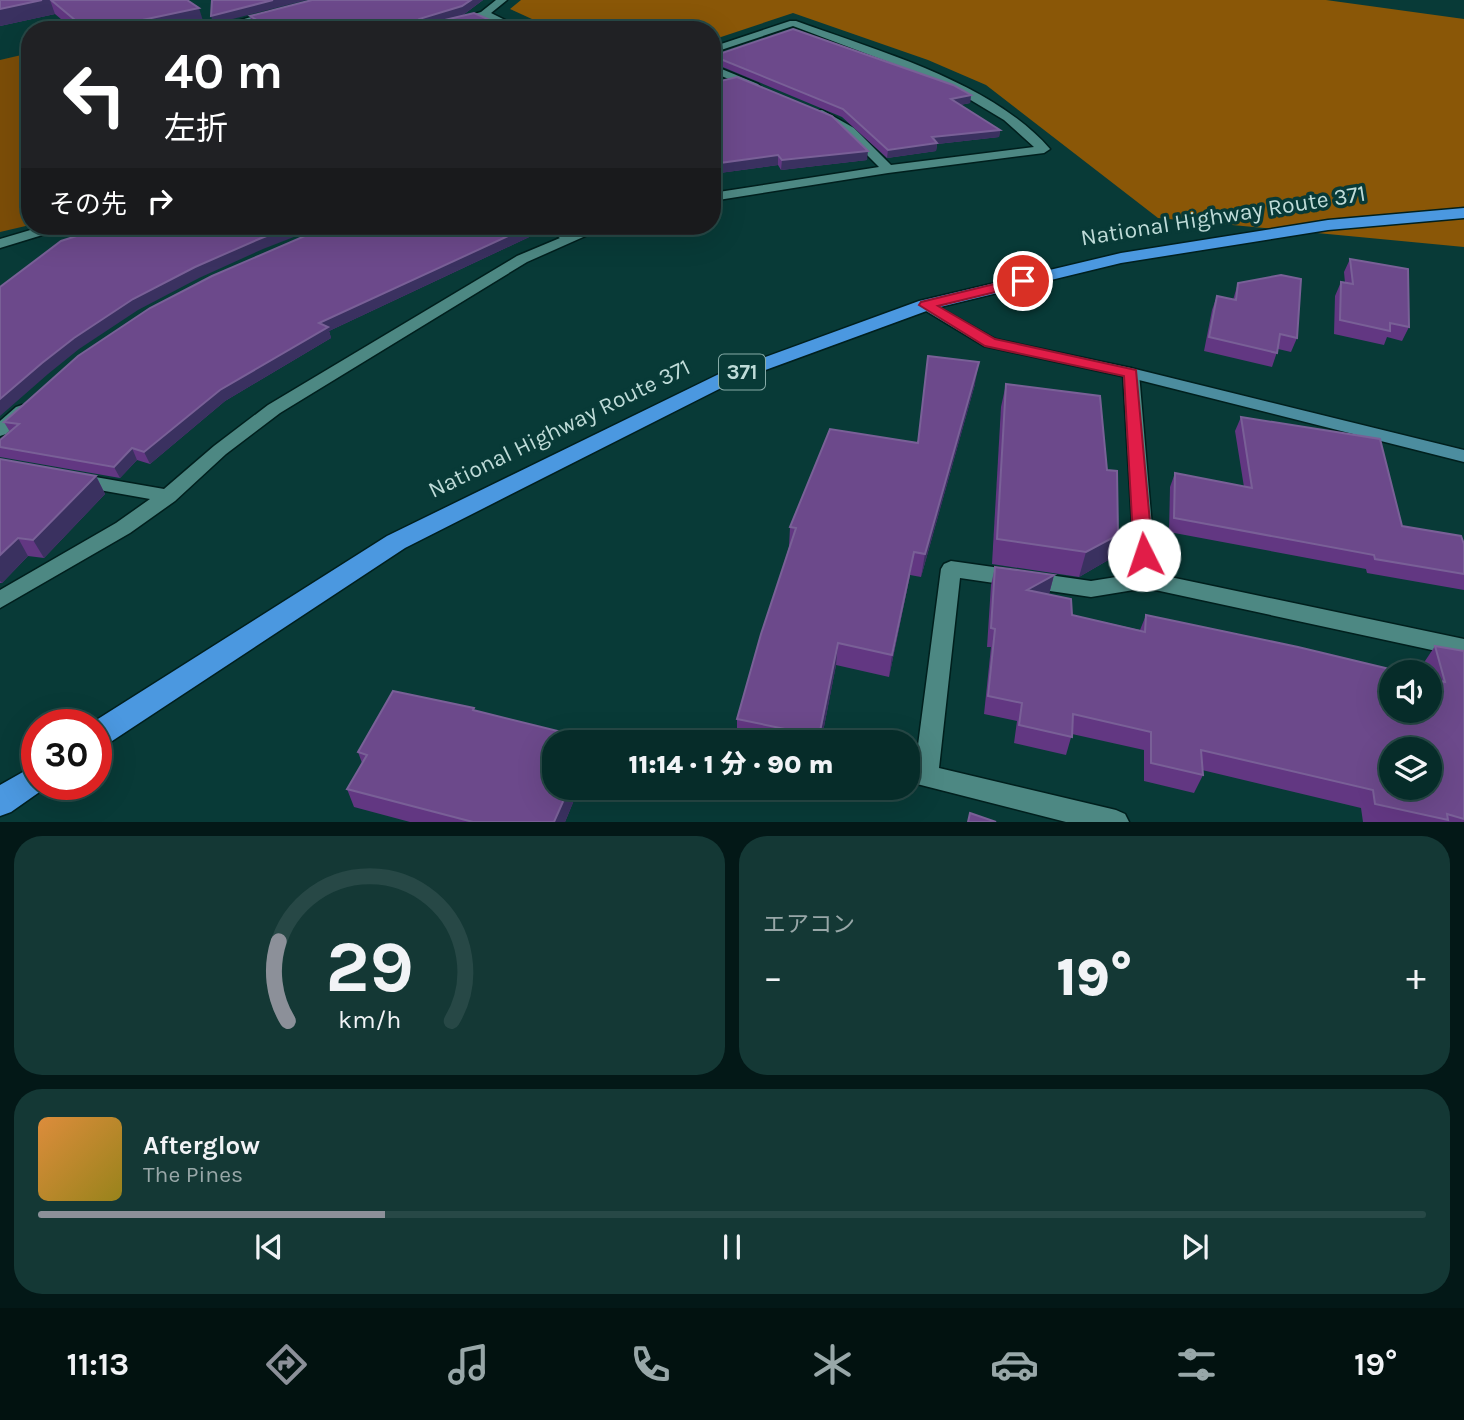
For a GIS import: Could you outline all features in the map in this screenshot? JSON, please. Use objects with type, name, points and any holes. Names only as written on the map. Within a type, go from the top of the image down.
[{"type":"highway","name":"National Highway Route 371","points":[[112,726],[396,542],[726,378],[926,305],[1121,258],[1328,225],[1464,213]]},
{"type":"highway","points":[[0,802],[21,788]]},
{"type":"street","points":[[459,21],[484,14],[502,0]]},
{"type":"street","points":[[244,21],[279,12]]},
{"type":"street","points":[[484,14],[500,21]]},
{"type":"street","points":[[721,47],[793,23],[943,79],[1008,118],[1044,149],[888,169],[721,196]]},
{"type":"street","points":[[721,72],[761,89]]},
{"type":"street","points":[[725,84],[737,79]]},
{"type":"street","points":[[810,108],[837,121],[888,169]]},
{"type":"street","points":[[0,244],[28,235]]},
{"type":"street","points":[[564,235],[569,238]]},
{"type":"street","points":[[0,600],[123,528],[168,496],[220,450],[274,409],[522,259],[577,235]]},
{"type":"street","points":[[926,305],[990,342],[1131,373],[1463,458]]},
{"type":"street","points":[[1131,373],[1146,580]]},
{"type":"street","points":[[0,430],[38,396]]},
{"type":"street","points":[[65,477],[168,496]]},
{"type":"street","points":[[1116,821],[926,776],[951,569],[1091,589],[1146,580],[1464,648]]},
{"type":"shaded area","points":[[521,0],[1326,0],[1464,19],[1464,247],[1158,218],[986,85],[928,60],[793,13],[721,37],[721,21],[536,21],[510,9]]},
{"type":"shaded area","points":[[21,55],[21,227],[0,232],[0,60]]},
{"type":"building","points":[[0,0],[42,0],[0,9]]},
{"type":"building","points":[[51,0],[187,0],[199,8],[138,21],[76,21]]},
{"type":"building","points":[[212,0],[273,0],[211,16]]},
{"type":"building","points":[[312,0],[471,0],[462,6],[418,21],[258,21],[250,16]]},
{"type":"building","points":[[474,13],[492,21],[441,21]]},
{"type":"building","points":[[793,29],[953,85],[971,95],[951,99],[1000,130],[932,137],[937,143],[888,150],[843,109],[721,59],[721,53]]},
{"type":"building","points":[[737,77],[832,116],[868,151],[782,160],[778,155],[721,163],[721,81]]},
{"type":"building","points":[[80,235],[269,235],[195,267],[133,299],[74,338],[0,399],[0,287],[61,241]]},
{"type":"building","points":[[307,235],[510,235],[319,323],[328,327],[220,390],[144,452],[132,448],[114,467],[0,447],[0,440],[19,424],[4,422],[78,356],[150,308],[212,276]]},
{"type":"building","points":[[1350,259],[1408,269],[1409,327],[1390,323],[1390,331],[1340,320],[1341,282],[1353,284]]},
{"type":"building","points":[[1281,275],[1301,279],[1297,338],[1280,334],[1277,353],[1209,337],[1217,296],[1236,300],[1238,283]]},
{"type":"building","points":[[928,356],[979,362],[925,554],[914,552],[892,655],[838,643],[820,730],[790,730],[737,719],[761,634],[796,528],[790,527],[830,429],[918,443]]},
{"type":"building","points":[[1006,384],[1100,396],[1107,470],[1117,471],[1118,535],[1086,552],[997,539]]},
{"type":"building","points":[[1241,417],[1380,439],[1402,526],[1461,536],[1464,544],[1464,574],[1375,559],[1374,555],[1174,518],[1175,473],[1252,488]]},
{"type":"building","points":[[0,459],[96,476],[33,540],[18,538],[0,555]]},
{"type":"building","points":[[995,567],[1054,575],[1027,590],[1071,599],[1072,615],[1145,632],[1146,615],[1379,666],[1379,723],[1442,723],[1442,681],[1445,682],[1442,660],[1439,660],[1435,646],[1464,651],[1464,819],[1447,814],[1448,820],[1375,804],[1373,790],[1201,750],[1203,775],[1151,763],[1151,732],[1073,714],[1072,737],[1019,725],[1022,703],[988,696],[995,629],[991,628]]},
{"type":"building","points":[[393,691],[474,708],[473,710],[554,730],[542,730],[542,800],[564,800],[554,822],[473,822],[347,789],[367,755],[358,752]]},
{"type":"building","points":[[970,813],[996,822],[968,822]]},
{"type":"route","points":[[1023,281],[926,305],[990,342],[1131,373],[1144,555]]}]
